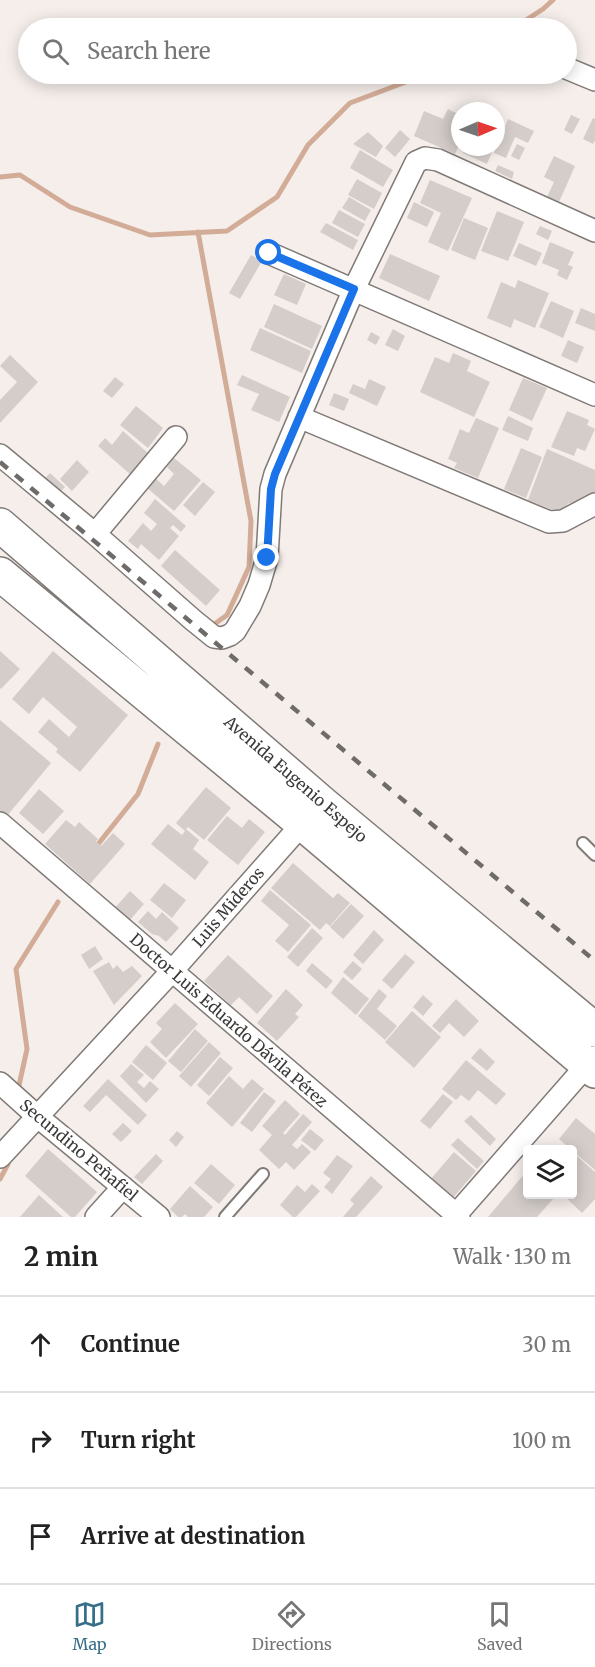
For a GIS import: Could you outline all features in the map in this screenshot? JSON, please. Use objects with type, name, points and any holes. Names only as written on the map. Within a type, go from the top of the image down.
[{"type":"main road","name":"Avenida Eugenio Espejo","points":[[0,525],[32,552],[312,813],[593,1064]]},
{"type":"main road","name":"Avenida Eugenio Espejo","points":[[2,581],[312,813],[595,1030]]},
{"type":"street","points":[[577,72],[595,80]]},
{"type":"street","points":[[0,455],[214,637],[230,635],[235,631],[250,606],[267,558],[273,481],[354,289],[416,162],[425,158],[438,160],[595,231]]},
{"type":"street","points":[[269,253],[595,395]]},
{"type":"street","points":[[299,417],[549,522],[563,521],[595,504]]},
{"type":"street","points":[[95,534],[176,438]]},
{"type":"street","points":[[2,581],[32,552]]},
{"type":"street","name":"Luis Mideros","points":[[0,1157],[172,971],[312,813]]},
{"type":"street","name":"Doctor Luis Eduardo Dávila Pérez","points":[[0,823],[457,1216]]},
{"type":"street","points":[[457,1216],[593,1064]]},
{"type":"street","name":"Secundino Peñafiel","points":[[0,1083],[159,1217]]},
{"type":"street","points":[[96,1217],[123,1187]]},
{"type":"lane","points":[[583,843],[595,855]]},
{"type":"lane","points":[[225,1217],[263,1174]]},
{"type":"building","points":[[448,109],[451,110],[451,152],[414,136],[424,111],[443,119]]},
{"type":"building","points":[[571,115],[580,119],[572,134],[564,130]]},
{"type":"building","points":[[593,118],[595,119],[595,140],[593,144],[583,139]]},
{"type":"building","points":[[508,119],[534,131],[528,143],[515,137],[506,158],[501,156],[505,156],[505,126]]},
{"type":"building","points":[[400,130],[410,139],[395,157],[385,148]]},
{"type":"building","points":[[368,132],[383,146],[376,157],[353,144]]},
{"type":"building","points":[[517,144],[525,148],[519,160],[511,156]]},
{"type":"building","points":[[360,150],[393,170],[383,187],[350,168]]},
{"type":"building","points":[[470,156],[490,156],[487,164]]},
{"type":"building","points":[[554,156],[575,166],[559,202],[547,197],[554,182],[544,177]]},
{"type":"building","points":[[498,165],[514,172],[512,179],[495,171]]},
{"type":"building","points":[[357,179],[382,193],[374,209],[348,195]]},
{"type":"building","points":[[430,180],[472,198],[448,251],[428,242],[441,213],[420,203]]},
{"type":"building","points":[[349,197],[371,210],[365,221],[342,208]]},
{"type":"building","points":[[414,202],[434,212],[427,227],[407,218]]},
{"type":"building","points":[[339,210],[365,224],[358,237],[332,223]]},
{"type":"building","points":[[497,211],[524,222],[508,261],[481,251]]},
{"type":"building","points":[[464,218],[488,228],[475,260],[451,250]]},
{"type":"building","points":[[326,223],[358,240],[353,250],[320,232]]},
{"type":"building","points":[[540,226],[552,231],[548,240],[536,234]]},
{"type":"building","points":[[550,242],[574,252],[568,265],[573,267],[567,280],[557,275],[559,270],[542,263]]},
{"type":"building","points":[[519,243],[542,253],[536,266],[513,256]]},
{"type":"building","points":[[390,254],[440,276],[429,301],[379,278]]},
{"type":"building","points":[[251,255],[262,261],[240,299],[229,293]]},
{"type":"building","points":[[284,274],[306,284],[297,305],[274,295]]},
{"type":"building","points":[[518,280],[549,293],[535,328],[514,319],[511,328],[487,318],[501,282],[515,288]]},
{"type":"building","points":[[551,301],[574,311],[563,338],[539,327]]},
{"type":"building","points":[[274,304],[322,326],[312,349],[264,327]]},
{"type":"building","points":[[581,308],[595,314],[595,331],[575,323]]},
{"type":"building","points":[[260,328],[311,351],[302,373],[250,350]]},
{"type":"building","points":[[393,329],[405,336],[398,351],[385,345]]},
{"type":"building","points":[[371,332],[380,337],[376,345],[367,340]]},
{"type":"building","points":[[568,340],[584,347],[577,363],[561,356]]},
{"type":"building","points":[[453,353],[471,361],[467,371],[490,382],[474,417],[420,392],[435,357],[449,363]]},
{"type":"building","points":[[10,355],[38,382],[0,423],[0,400],[17,382],[0,366]]},
{"type":"building","points":[[242,375],[290,397],[279,422],[251,410],[259,394],[237,385]]},
{"type":"building","points":[[115,377],[124,384],[112,398],[103,391]]},
{"type":"building","points":[[523,378],[547,388],[532,421],[509,410]]},
{"type":"building","points":[[369,379],[386,387],[377,406],[349,393],[353,384],[365,389]]},
{"type":"building","points":[[334,393],[349,399],[344,411],[329,405]]},
{"type":"building","points":[[136,406],[163,428],[148,448],[120,425]]},
{"type":"building","points":[[567,411],[589,420],[587,425],[595,429],[585,451],[577,448],[574,456],[551,447]]},
{"type":"building","points":[[508,416],[533,428],[528,441],[502,430]]},
{"type":"building","points":[[476,418],[499,428],[478,478],[454,468],[457,463],[448,459],[460,429],[469,433]]},
{"type":"building","points":[[123,431],[149,454],[131,475],[98,446],[105,438],[112,445]]},
{"type":"building","points":[[521,448],[542,457],[526,498],[504,489]]},
{"type":"building","points":[[547,449],[595,470],[595,495],[574,505],[569,503],[561,510],[550,509],[528,500]]},
{"type":"building","points":[[174,458],[201,480],[174,511],[146,487],[154,477],[164,486],[174,474],[167,467]]},
{"type":"building","points":[[77,460],[89,472],[72,491],[60,479]]},
{"type":"building","points":[[50,473],[65,487],[58,494],[43,481]]},
{"type":"building","points":[[203,482],[215,492],[195,516],[183,505]]},
{"type":"building","points":[[155,499],[186,526],[181,532],[173,525],[170,528],[179,536],[159,560],[141,544],[138,549],[128,541],[143,523],[151,531],[157,524],[144,513]]},
{"type":"building","points":[[175,550],[220,590],[206,606],[161,566]]},
{"type":"building","points":[[0,651],[20,669],[1,689],[0,688]]},
{"type":"building","points":[[53,651],[128,715],[80,772],[56,752],[58,749],[38,732],[49,719],[69,737],[77,727],[43,697],[29,714],[12,699]]},
{"type":"building","points":[[0,720],[51,763],[7,816],[0,811]]},
{"type":"building","points":[[206,787],[231,808],[204,840],[188,827],[186,829],[199,840],[193,849],[209,862],[195,880],[151,844],[168,824],[182,835],[185,831],[176,823]]},
{"type":"building","points":[[39,789],[64,811],[43,834],[19,813]]},
{"type":"building","points":[[227,816],[242,828],[249,819],[265,832],[238,865],[207,840]]},
{"type":"building","points":[[66,820],[75,827],[79,822],[98,839],[96,841],[101,846],[113,833],[125,844],[90,884],[45,844]]},
{"type":"building","points":[[293,863],[333,898],[338,893],[350,903],[330,926],[326,923],[320,930],[271,888]]},
{"type":"building","points":[[164,883],[186,900],[172,918],[150,900]]},
{"type":"building","points":[[270,890],[311,925],[288,952],[275,941],[289,925],[261,901]]},
{"type":"building","points":[[130,891],[144,904],[129,921],[114,909]]},
{"type":"building","points":[[351,904],[364,916],[343,939],[330,927]]},
{"type":"building","points":[[148,911],[156,919],[162,912],[179,928],[166,942],[138,922]]},
{"type":"building","points":[[312,928],[323,938],[298,967],[287,957]]},
{"type":"building","points":[[374,930],[384,940],[363,964],[353,955]]},
{"type":"building","points":[[95,946],[103,959],[89,969],[81,955]]},
{"type":"building","points":[[405,954],[415,962],[392,989],[382,980]]},
{"type":"building","points":[[228,955],[273,996],[257,1014],[239,997],[231,1005],[204,981]]},
{"type":"building","points":[[353,961],[362,969],[352,980],[343,972]]},
{"type":"building","points":[[109,962],[113,969],[117,965],[123,972],[132,966],[142,976],[114,1005],[93,971]]},
{"type":"building","points":[[312,963],[333,981],[326,989],[306,971]]},
{"type":"building","points":[[343,977],[369,999],[356,1015],[331,993]]},
{"type":"building","points":[[286,989],[303,1005],[295,1014],[299,1017],[277,1041],[257,1023]]},
{"type":"building","points":[[379,989],[387,996],[377,1009],[397,1026],[385,1040],[358,1016]]},
{"type":"building","points":[[423,995],[433,1004],[423,1016],[413,1007]]},
{"type":"building","points":[[456,999],[479,1021],[464,1037],[449,1023],[440,1033],[432,1026]]},
{"type":"building","points":[[175,1003],[198,1024],[166,1058],[150,1042],[162,1029],[156,1023]]},
{"type":"building","points":[[412,1011],[441,1037],[414,1068],[385,1042]]},
{"type":"building","points":[[195,1029],[208,1041],[181,1072],[168,1061]]},
{"type":"building","points":[[209,1042],[221,1053],[191,1087],[179,1076]]},
{"type":"building","points":[[146,1045],[167,1063],[153,1080],[132,1062]]},
{"type":"building","points":[[480,1048],[495,1062],[487,1071],[471,1058]]},
{"type":"building","points":[[220,1057],[233,1068],[209,1096],[197,1085]]},
{"type":"building","points":[[466,1060],[506,1094],[496,1105],[478,1090],[469,1101],[461,1095],[456,1100],[442,1089]]},
{"type":"building","points":[[131,1064],[144,1075],[137,1082],[144,1088],[150,1081],[159,1089],[146,1103],[120,1076]]},
{"type":"building","points":[[229,1076],[243,1089],[252,1079],[264,1089],[232,1127],[206,1103]]},
{"type":"building","points":[[108,1079],[147,1115],[138,1125],[106,1095],[90,1112],[83,1106]]},
{"type":"building","points":[[264,1092],[276,1101],[252,1132],[240,1123]]},
{"type":"building","points":[[443,1094],[453,1102],[430,1129],[420,1121]]},
{"type":"building","points":[[285,1100],[300,1114],[283,1133],[285,1135],[303,1114],[312,1122],[292,1145],[297,1149],[302,1144],[311,1152],[294,1170],[286,1162],[279,1169],[259,1150],[272,1135],[262,1126]]},
{"type":"building","points":[[471,1115],[496,1139],[490,1146],[464,1121]]},
{"type":"building","points":[[576,1118],[595,1134],[595,1170],[577,1154],[577,1145],[566,1145],[559,1139]]},
{"type":"building","points":[[123,1123],[132,1131],[121,1142],[112,1134]]},
{"type":"building","points":[[310,1129],[324,1140],[315,1151],[301,1140]]},
{"type":"building","points":[[177,1131],[184,1137],[176,1147],[169,1140]]},
{"type":"building","points":[[458,1138],[484,1161],[477,1169],[451,1145]]},
{"type":"building","points":[[48,1149],[97,1192],[75,1217],[71,1217],[25,1176]]},
{"type":"building","points":[[454,1152],[476,1171],[452,1199],[430,1180]]},
{"type":"building","points":[[156,1154],[163,1161],[142,1184],[134,1177]]},
{"type":"building","points":[[337,1155],[353,1166],[332,1194],[324,1187],[331,1179],[323,1173]]},
{"type":"building","points":[[577,1156],[595,1172],[595,1199],[582,1213],[567,1199],[577,1199]]},
{"type":"building","points":[[211,1164],[235,1185],[219,1204],[194,1183]]},
{"type":"building","points":[[523,1175],[523,1199],[553,1199],[537,1217],[488,1217]]},
{"type":"building","points":[[371,1176],[383,1187],[356,1217],[343,1217],[354,1204],[350,1200]]},
{"type":"building","points":[[312,1184],[320,1191],[296,1217],[280,1205],[297,1185],[305,1192]]},
{"type":"building","points":[[190,1186],[213,1207],[204,1217],[188,1217],[185,1214],[178,1217],[170,1209]]},
{"type":"building","points":[[39,1195],[63,1217],[20,1217]]},
{"type":"waterway","points":[[529,18],[553,0]]},
{"type":"waterway","points":[[0,177],[20,175],[70,207],[150,235],[227,231],[277,197],[308,145],[350,103],[400,84]]},
{"type":"waterway","points":[[198,232],[251,521],[249,567],[227,615],[209,628]]},
{"type":"waterway","points":[[95,848],[138,794],[158,744]]},
{"type":"waterway","points":[[18,1090],[27,1049],[16,969],[58,902]]},
{"type":"waterway","points":[[0,1179],[8,1164]]},
{"type":"railway","points":[[0,462],[595,961]]},
{"type":"route","points":[[267,558],[271,489],[275,474],[354,289],[269,253]]}]
